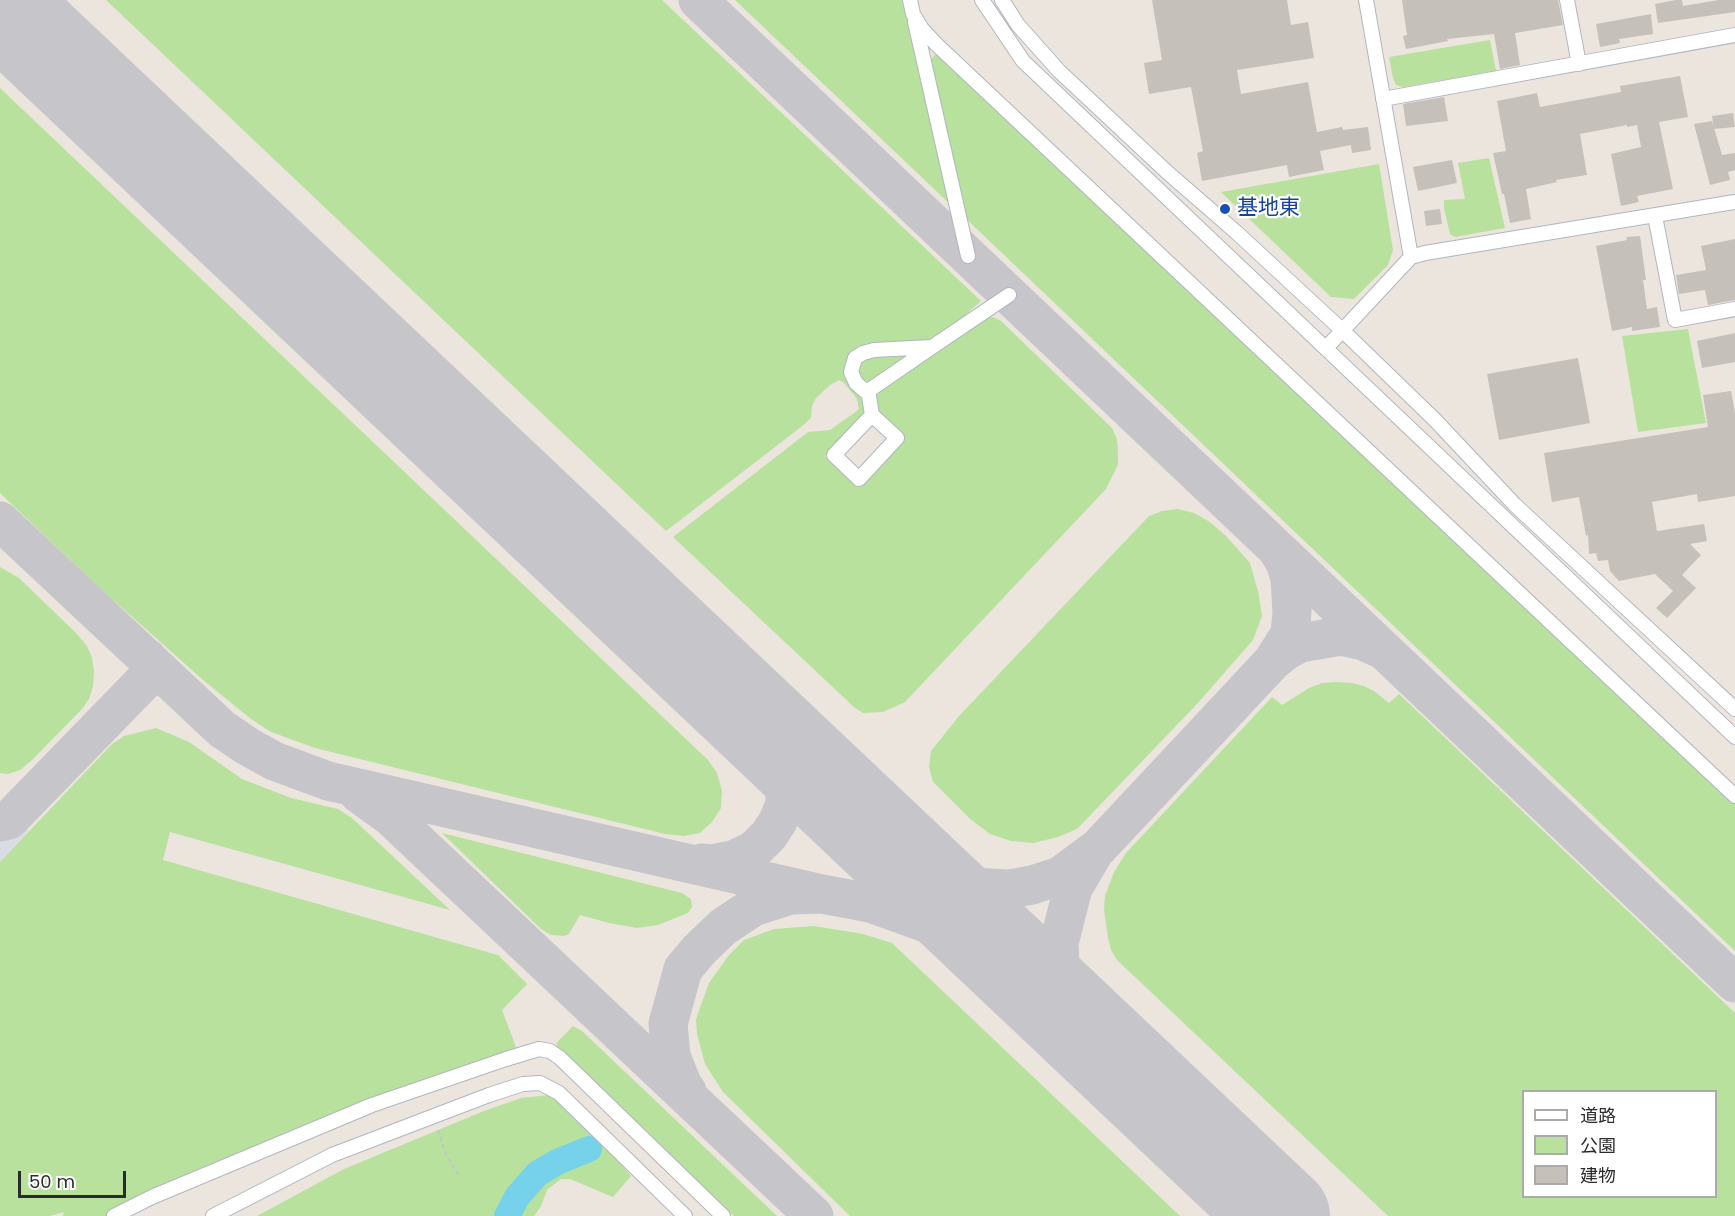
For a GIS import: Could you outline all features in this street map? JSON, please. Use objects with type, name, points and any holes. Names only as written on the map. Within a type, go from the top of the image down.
[{"type":"street","points":[[910,0],[968,256]]},
{"type":"street","points":[[982,0],[1023,61],[1735,737]]},
{"type":"street","points":[[1002,0],[1026,34],[1059,70],[1167,172],[1343,331],[1435,420],[1515,505],[1735,709]]},
{"type":"street","points":[[1366,0],[1410,257]]},
{"type":"street","points":[[1567,0],[1578,64]]},
{"type":"street","points":[[913,14],[922,29],[936,44],[1735,796]]},
{"type":"street","points":[[1383,99],[1735,35]]},
{"type":"street","points":[[1326,348],[1410,257],[1735,202]]},
{"type":"street","points":[[1655,216],[1675,320],[1735,309]]},
{"type":"street","points":[[932,347],[874,350],[863,353],[855,358],[851,372],[856,383],[865,391],[868,390],[932,347],[1009,295]]},
{"type":"street","points":[[868,390],[872,415],[897,438],[859,479],[834,455],[872,415]]},
{"type":"street","points":[[114,1216],[152,1197],[372,1105],[539,1049],[550,1051],[560,1058],[723,1216]]},
{"type":"street","points":[[213,1216],[332,1155],[523,1084],[540,1083],[559,1093],[685,1216]]},
{"type":"path","points":[[434,1116],[446,1154],[459,1176]]},
{"type":"shaded area","points":[[0,804],[29,831],[0,862]]},
{"type":"green space","points":[[106,0],[662,0],[981,301],[934,343],[856,353],[863,413],[861,419],[825,456],[858,485],[903,437],[878,412],[877,395],[881,389],[988,318],[993,317],[1001,321],[1112,428],[1117,439],[1118,453],[1118,464],[1114,473],[1106,489],[905,702],[883,712],[863,713],[673,537],[808,432],[830,430],[859,409],[857,399],[844,383],[839,380],[830,385],[816,398],[812,406],[811,418],[801,427],[666,531]]},
{"type":"green space","points":[[735,0],[902,0],[952,206]]},
{"type":"green space","points":[[1490,40],[1496,71],[1403,87],[1396,85],[1389,57]]},
{"type":"green space","points":[[936,54],[940,54],[1735,802],[1735,951],[960,213],[930,60]]},
{"type":"green space","points":[[0,88],[708,760],[717,773],[722,791],[721,808],[712,822],[700,833],[684,836],[665,834],[315,748],[271,732],[251,719],[203,680],[92,581],[0,493]]},
{"type":"green space","points":[[1489,158],[1505,228],[1455,237],[1450,234],[1444,200],[1465,199],[1458,163]]},
{"type":"green space","points":[[1379,164],[1393,250],[1388,265],[1354,299],[1331,297],[1221,192]]},
{"type":"green space","points":[[1688,329],[1706,423],[1638,432],[1622,336]]},
{"type":"green space","points":[[913,352],[871,383],[862,379],[857,371],[863,357]]},
{"type":"green space","points":[[1177,509],[1194,513],[1210,522],[1250,563],[1262,616],[1253,640],[1197,704],[1077,829],[1058,837],[1033,843],[1011,841],[990,834],[969,818],[933,782],[929,767],[931,751],[959,716],[1149,516]]},
{"type":"green space","points":[[0,567],[19,578],[76,633],[87,646],[94,671],[93,687],[89,699],[81,710],[32,760],[20,770],[8,774],[0,773]]},
{"type":"green space","points":[[1322,683],[1352,683],[1374,691],[1389,703],[1399,694],[1735,1013],[1735,1216],[1388,1216],[1117,960],[1108,938],[1104,910],[1105,896],[1114,872],[1126,853],[1272,697],[1282,705],[1309,688]]},
{"type":"green space","points":[[156,728],[189,742],[242,779],[291,798],[338,809],[352,818],[450,910],[170,832],[163,860],[498,955],[527,984],[502,1010],[517,1050],[227,1159],[107,1216],[63,1216],[64,1212],[50,1216],[0,1216],[0,862],[112,744],[124,736]]},
{"type":"green space","points":[[442,833],[682,893],[691,899],[692,907],[688,913],[658,925],[637,928],[580,915],[569,934],[551,935],[541,929]]},
{"type":"green space","points":[[814,926],[863,934],[892,943],[1180,1216],[850,1216],[723,1092],[705,1064],[697,1034],[696,1019],[709,983],[729,955],[744,940],[774,929]]},
{"type":"green space","points":[[573,1026],[582,1031],[777,1216],[734,1216],[556,1049],[557,1042]]},
{"type":"green space","points":[[550,1095],[614,1156],[631,1176],[613,1197],[570,1179],[561,1179],[547,1190],[534,1216],[257,1216],[344,1169],[484,1111],[521,1098]]},
{"type":"building","points":[[1152,0],[1287,0],[1291,25],[1308,22],[1314,58],[1237,70],[1241,94],[1308,82],[1317,132],[1342,127],[1343,130],[1368,127],[1371,150],[1352,153],[1351,145],[1320,151],[1324,170],[1289,177],[1287,165],[1202,181],[1197,153],[1203,151],[1191,87],[1149,94],[1144,63],[1162,60]]},
{"type":"building","points":[[1402,0],[1558,0],[1563,25],[1515,33],[1520,65],[1500,69],[1494,34],[1447,39],[1448,41],[1406,49],[1403,36],[1407,35]]},
{"type":"building","points":[[1682,0],[1683,6],[1719,0],[1735,0],[1735,12],[1658,23],[1655,4]]},
{"type":"building","points":[[1651,14],[1653,34],[1619,39],[1620,43],[1600,47],[1596,24]]},
{"type":"building","points":[[1680,76],[1688,117],[1659,122],[1673,189],[1637,196],[1639,202],[1621,206],[1611,154],[1641,147],[1637,125],[1580,134],[1587,175],[1556,180],[1557,182],[1526,189],[1531,219],[1510,223],[1493,153],[1506,151],[1497,101],[1537,93],[1540,107],[1621,92],[1620,86]]},
{"type":"building","points":[[1444,97],[1448,121],[1406,126],[1403,104]]},
{"type":"building","points":[[1733,113],[1735,127],[1714,129],[1712,116]]},
{"type":"building","points":[[1712,121],[1722,155],[1735,153],[1735,170],[1728,172],[1730,180],[1710,185],[1694,124]]},
{"type":"building","points":[[1452,160],[1457,183],[1418,191],[1413,167]]},
{"type":"building","points":[[1440,209],[1442,224],[1426,226],[1424,211]]},
{"type":"building","points":[[1640,236],[1647,309],[1657,307],[1660,327],[1632,331],[1632,327],[1612,331],[1596,246],[1627,240],[1626,237]]},
{"type":"building","points":[[1735,239],[1735,300],[1708,305],[1705,290],[1679,294],[1676,275],[1706,270],[1701,246]]},
{"type":"building","points":[[1735,333],[1735,362],[1702,368],[1697,341]]},
{"type":"building","points":[[1578,358],[1590,423],[1499,440],[1487,374]]},
{"type":"building","points":[[1731,391],[1735,413],[1735,496],[1698,502],[1697,494],[1652,502],[1657,531],[1704,524],[1707,541],[1690,544],[1701,555],[1682,575],[1696,588],[1667,618],[1656,608],[1673,591],[1655,574],[1619,581],[1610,571],[1608,560],[1598,561],[1596,553],[1589,554],[1588,535],[1586,536],[1579,497],[1552,502],[1544,453],[1708,427],[1703,395]]},
{"type":"waterway","points":[[507,1216],[517,1197],[537,1174],[557,1162],[589,1149]]},
{"type":"taxiway","points":[[698,0],[1735,983]]},
{"type":"taxiway","points":[[0,521],[222,729],[274,761],[328,781],[822,894]]},
{"type":"taxiway","points":[[1273,661],[1290,634],[1292,612],[1290,578],[1285,562],[1278,551]]},
{"type":"taxiway","points":[[887,843],[922,865],[969,887],[1010,889],[1060,876],[1098,848],[1273,661],[1287,650],[1300,643],[1341,636],[1363,641],[1383,650]]},
{"type":"taxiway","points":[[0,822],[9,820],[146,679],[149,673],[147,658]]},
{"type":"taxiway","points":[[702,863],[712,864],[733,860],[754,850],[769,835],[785,804],[785,764],[780,750],[753,716]]},
{"type":"taxiway","points":[[359,794],[391,817],[814,1216]]},
{"type":"taxiway","points":[[1093,854],[1073,888],[1059,943],[1060,962],[1069,990],[1079,1010],[1117,1061]]},
{"type":"taxiway","points":[[687,1091],[671,1056],[668,1024],[683,969],[723,927],[753,907],[791,895],[822,894],[870,903],[970,939],[1027,975]]},
{"type":"runway","points":[[0,5],[1281,1216]]},
{"type":"place","name":"基地東","points":[[1225,209]]}]
